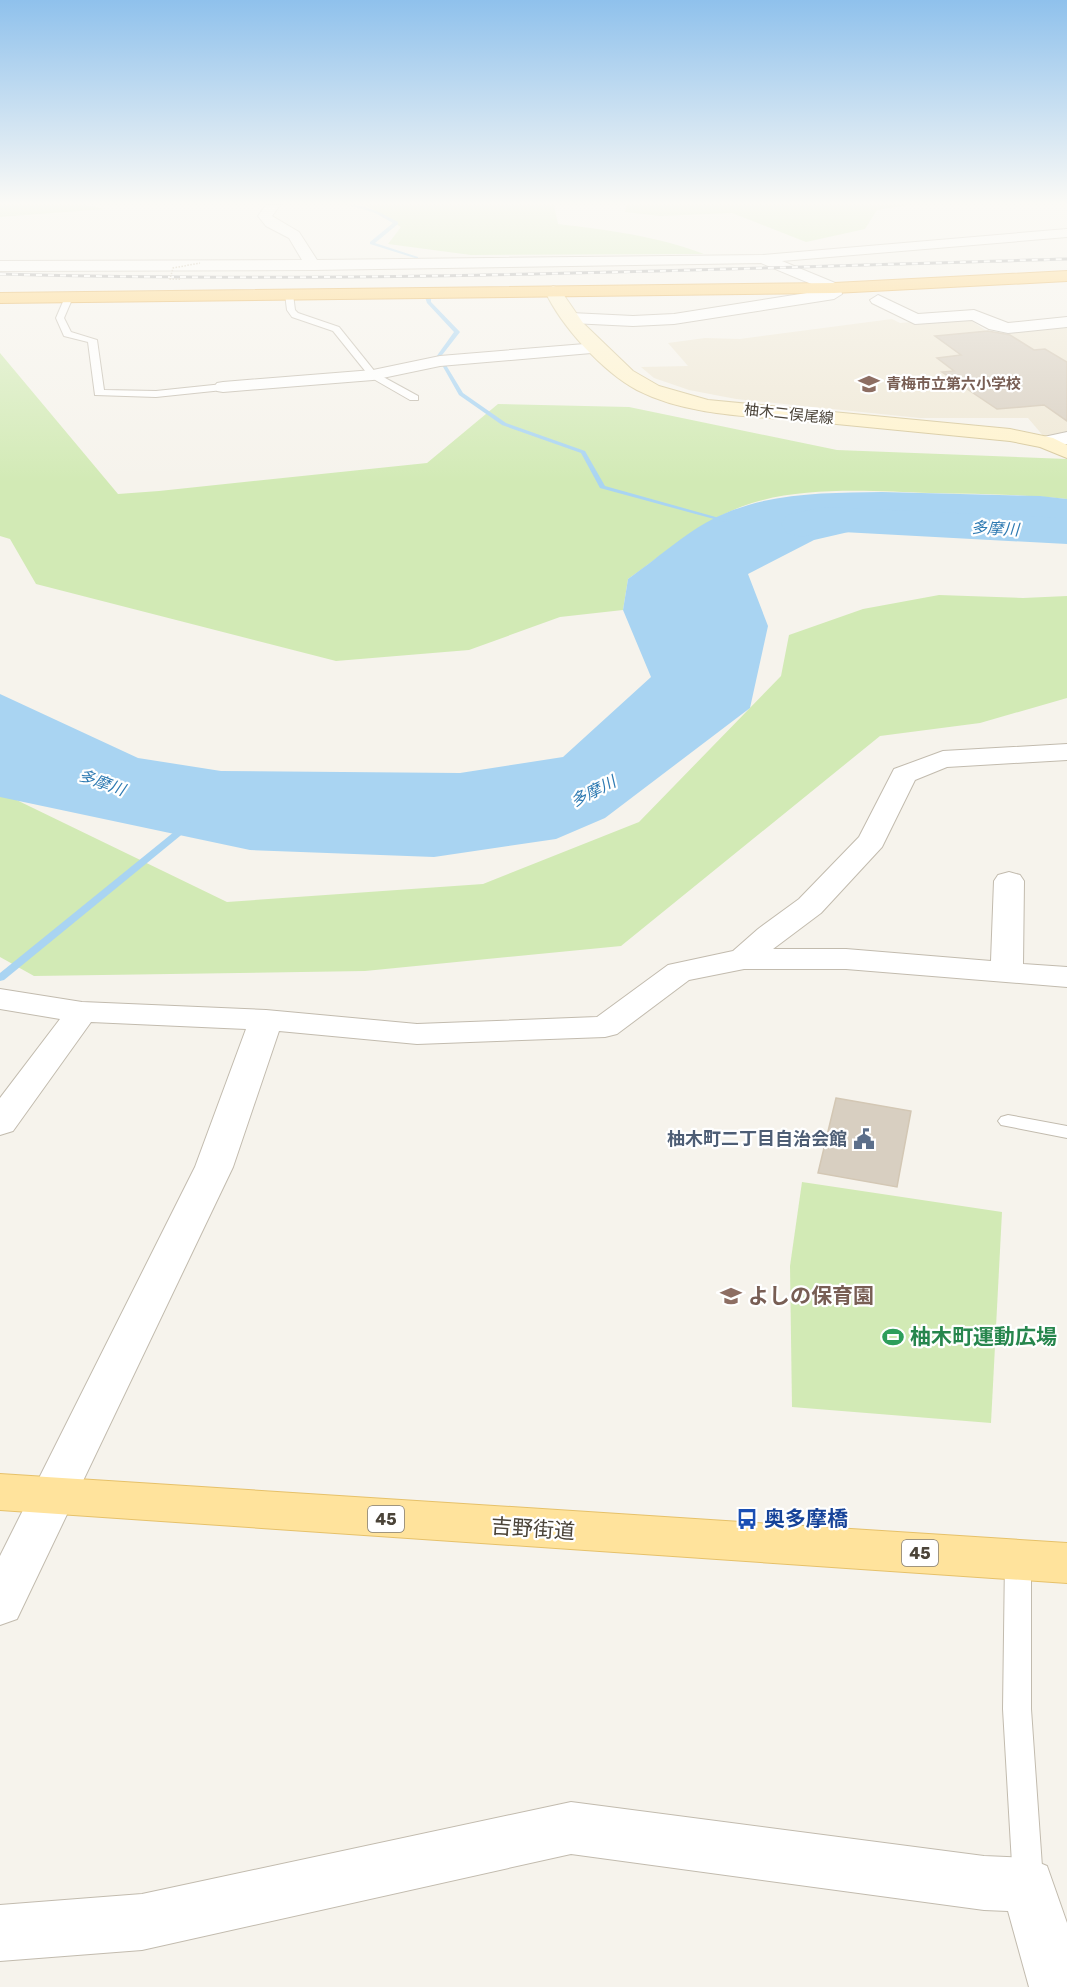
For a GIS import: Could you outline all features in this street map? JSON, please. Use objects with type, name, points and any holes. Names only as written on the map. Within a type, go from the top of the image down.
[{"type":"highway","points":[[0,298],[19,298]]},
{"type":"main road","name":"柚木二俣尾線","points":[[555,298],[557,303],[597,348],[638,383],[707,406],[987,432],[1046,442],[1067,452]]},
{"type":"main road","name":"吉野街道","points":[[0,1492],[1067,1563]]},
{"type":"street","points":[[571,318],[633,321],[674,319],[810,298]]},
{"type":"street","points":[[878,300],[915,319],[974,315],[995,325],[1008,328],[1067,322]]},
{"type":"street","points":[[223,387],[373,375],[440,361],[597,348]]},
{"type":"street","points":[[1046,442],[1067,440]]},
{"type":"street","points":[[744,959],[769,936],[810,906],[872,842],[904,775],[943,759],[1067,752]]},
{"type":"street","points":[[1007,973],[1009,881]]},
{"type":"street","points":[[0,999],[82,1012],[266,1020],[417,1034],[604,1027],[680,972],[744,959],[846,959],[1067,977]]},
{"type":"street","points":[[0,1123],[82,1012]]},
{"type":"street","points":[[0,1604],[214,1167],[266,1020]]},
{"type":"street","points":[[0,1933],[142,1922],[571,1828],[984,1883],[1028,1886],[1058,1987]]},
{"type":"lane","points":[[69,298],[60,318],[67,334],[92,340],[99,393],[156,394],[223,387]]},
{"type":"lane","points":[[289,298],[291,310],[295,315],[336,329],[373,375],[414,398]]},
{"type":"lane","points":[[1008,1121],[1067,1132]]},
{"type":"lane","points":[[1018,1559],[1017,1710],[1028,1886]]},
{"type":"shaded area","name":"青梅市立第六小学校","points":[[892,319],[900,323],[970,320],[987,331],[1002,333],[1061,325],[1067,328],[1067,434],[1045,438],[1028,418],[920,418],[736,399],[689,390],[654,378],[641,367],[688,366],[668,343],[705,338],[740,339]]},
{"type":"green space","points":[[0,353],[118,494],[427,463],[498,404],[629,407],[837,450],[1067,459],[1067,499],[1016,495],[864,491],[818,492],[773,498],[752,503],[719,517],[628,579],[623,610],[560,617],[469,650],[336,661],[36,584],[10,539],[0,536]]},
{"type":"green space","points":[[939,595],[1023,598],[1067,596],[1067,698],[980,723],[880,736],[621,946],[365,971],[34,976],[0,957],[0,792],[227,902],[483,884],[639,822],[781,676],[789,635],[863,609]]},
{"type":"green space","name":"柚木町運動広場","points":[[802,1182],[1002,1212],[991,1423],[792,1407],[790,1266]]},
{"type":"water","points":[[882,492],[1040,496],[1067,499],[1067,542],[909,518],[814,540],[748,574],[768,626],[750,708],[605,818],[556,839],[434,857],[250,850],[0,797],[0,694],[138,758],[221,771],[460,773],[563,757],[651,677],[623,610],[628,579],[690,533],[731,511],[773,499],[794,496]]},
{"type":"building","points":[[988,331],[1010,335],[1034,350],[1045,349],[1067,362],[1067,421],[1044,405],[997,409],[942,372],[954,371],[937,358],[961,355],[935,336]]},
{"type":"building","points":[[836,1098],[911,1111],[897,1187],[818,1173]]},
{"type":"waterway","points":[[428,298],[429,302],[457,332],[439,357]]},
{"type":"waterway","points":[[444,366],[461,394],[504,424],[583,452],[602,487],[727,521]]},
{"type":"waterway","name":"多摩川","points":[[802,524],[824,519],[1067,531]]},
{"type":"waterway","points":[[0,978],[188,825]]},
{"type":"place","name":"青梅市立第六小学校","points":[[869,384]]},
{"type":"place","name":"柚木町二丁目自治会館","points":[[864,1139]]},
{"type":"place","name":"よしの保育園","points":[[731,1296]]},
{"type":"place","name":"柚木町運動広場","points":[[893,1337]]},
{"type":"place","name":"奥多摩橋","points":[[747,1519]]}]
